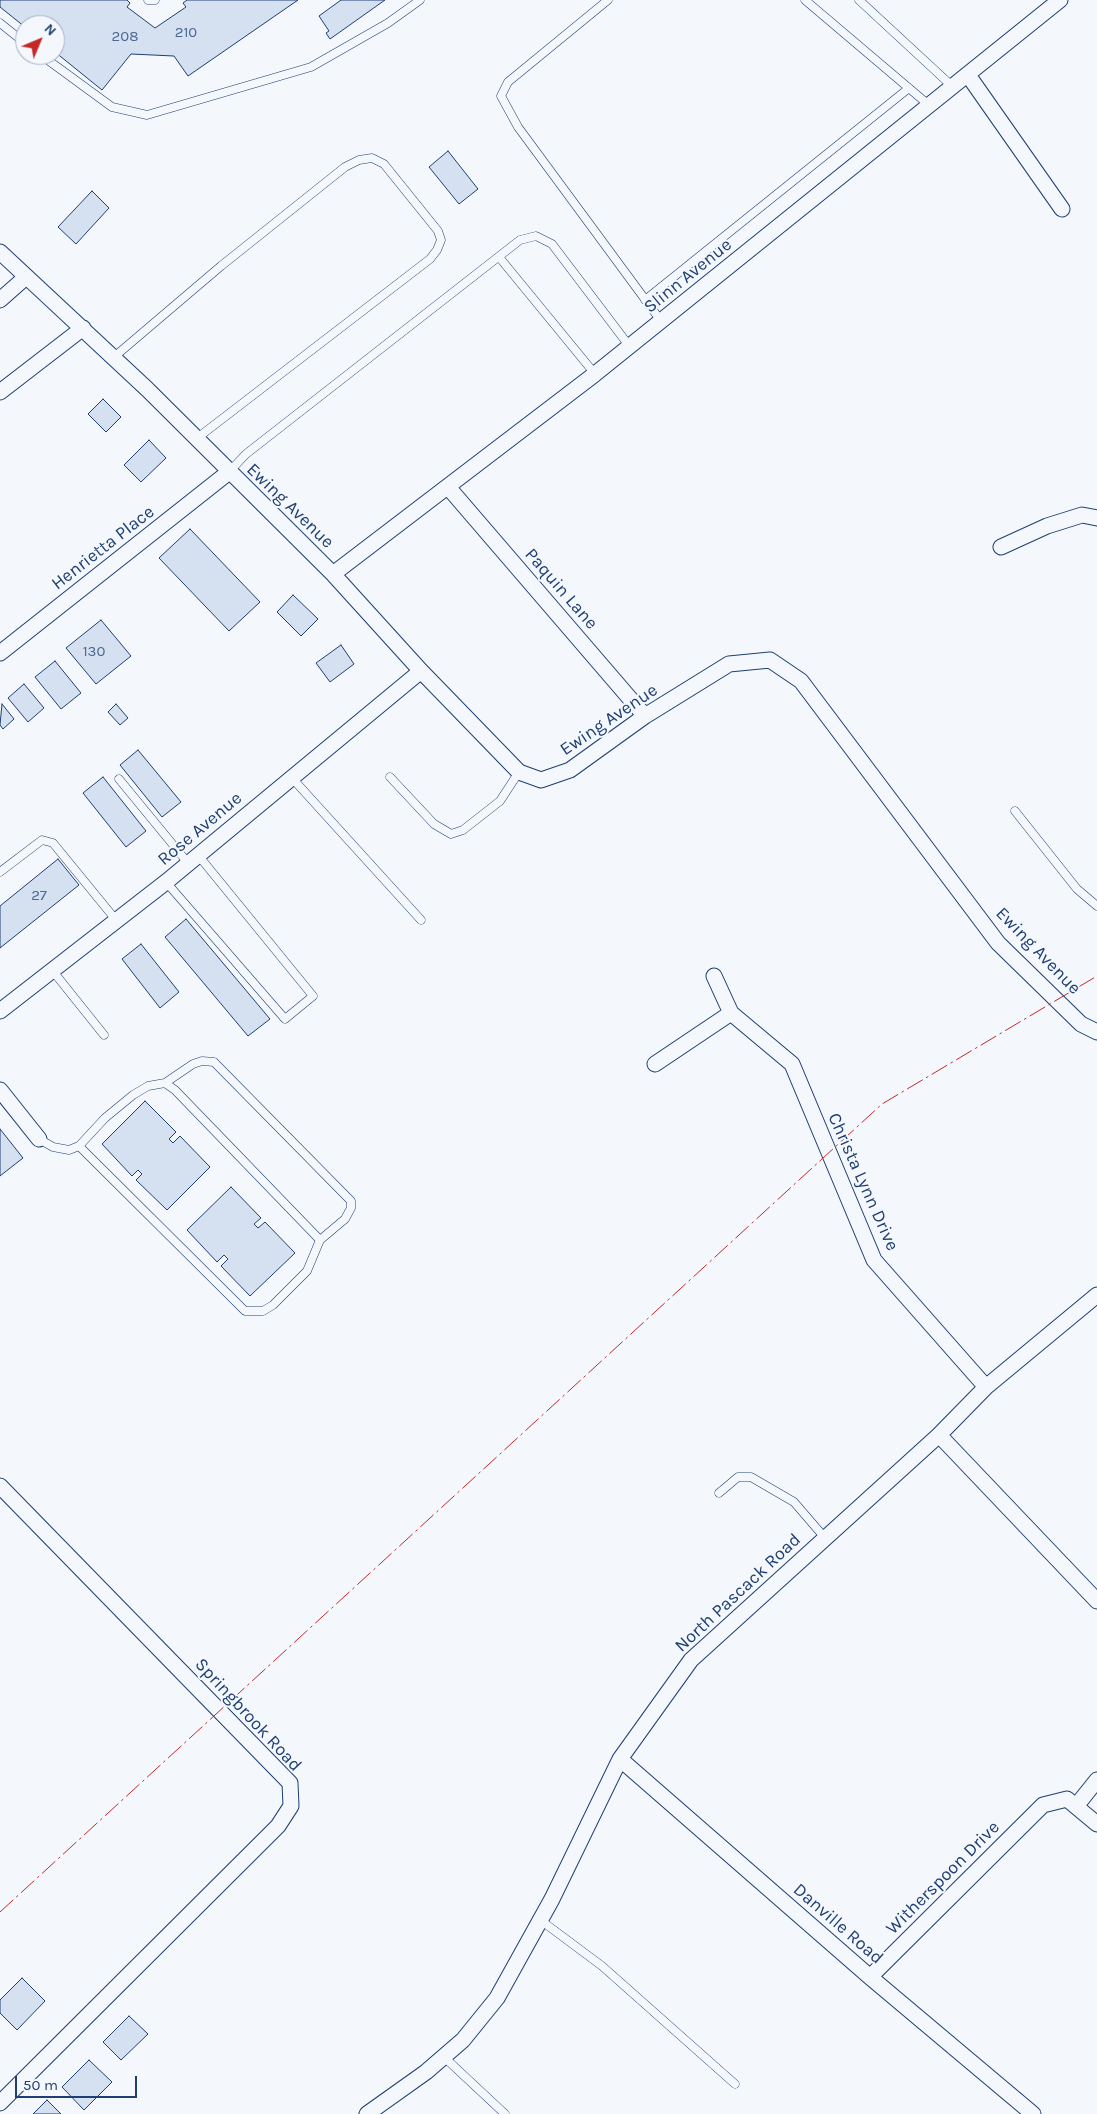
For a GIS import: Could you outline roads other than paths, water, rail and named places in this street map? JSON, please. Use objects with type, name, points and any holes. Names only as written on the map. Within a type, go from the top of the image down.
[{"type":"street","name":"Slinn Avenue","points":[[333,574],[630,347],[1060,0]]},
{"type":"street","points":[[968,75],[1062,208]]},
{"type":"street","name":"Ewing Avenue","points":[[0,252],[114,357],[333,574],[421,671],[519,772],[541,780],[570,770],[645,716],[729,664],[770,660],[801,681],[998,943],[1081,1024],[1097,1032]]},
{"type":"street","points":[[0,300],[26,277]]},
{"type":"street","points":[[0,392],[83,328]]},
{"type":"street","name":"Henrietta Place","points":[[0,653],[228,472]]},
{"type":"street","name":"Paquin Lane","points":[[448,487],[645,716]]},
{"type":"street","points":[[1001,547],[1047,526],[1082,515],[1097,518]]},
{"type":"street","name":"Rose Avenue","points":[[0,1011],[166,882],[421,671]]},
{"type":"street","name":"Christa Lynn Drive","points":[[714,976],[731,1013],[792,1064],[874,1260],[986,1387]]},
{"type":"street","points":[[655,1064],[731,1013]]},
{"type":"street","points":[[0,1090],[39,1139]]},
{"type":"street","name":"North Pascack Road","points":[[367,2114],[444,2057],[463,2040],[497,1998],[552,1899],[620,1759],[691,1660],[939,1434],[986,1387],[1097,1295]]},
{"type":"street","points":[[939,1434],[1097,1601]]},
{"type":"street","name":"Springbrook Road","points":[[0,1486],[290,1783],[291,1806],[278,1826],[0,2103]]},
{"type":"street","name":"Danville Road","points":[[620,1759],[870,1977],[1033,2114]]},
{"type":"street","points":[[1097,1780],[1077,1805],[1097,1824]]},
{"type":"street","name":"Witherspoon Drive","points":[[870,1977],[1043,1805],[1067,1798],[1077,1805]]},
{"type":"lane","points":[[148,0],[150,2],[154,0]]},
{"type":"lane","points":[[55,65],[112,107],[147,115],[311,68],[388,23],[420,0]]},
{"type":"lane","points":[[608,0],[508,82],[501,96],[518,127],[661,322]]},
{"type":"lane","points":[[805,0],[930,106]]},
{"type":"lane","points":[[859,0],[953,87]]},
{"type":"lane","points":[[0,23],[15,35]]},
{"type":"lane","points":[[645,300],[909,88]]},
{"type":"lane","points":[[114,357],[222,266],[345,168],[359,160],[372,158],[384,164],[438,231],[440,240],[437,250],[430,259],[196,439]]},
{"type":"lane","points":[[228,472],[246,454],[520,240],[536,236],[552,244],[630,347]]},
{"type":"lane","points":[[499,257],[595,374]]},
{"type":"lane","points":[[390,777],[426,817],[451,834],[463,830],[500,801],[519,772]]},
{"type":"lane","points":[[292,778],[421,920]]},
{"type":"lane","points":[[119,779],[193,859],[313,996],[285,1019],[166,882]]},
{"type":"lane","points":[[1014,811],[1077,889],[1097,906]]},
{"type":"lane","points":[[0,872],[42,840],[53,842],[116,920]]},
{"type":"lane","points":[[52,970],[104,1035]]},
{"type":"lane","points":[[39,1139],[53,1146],[68,1150],[79,1146],[105,1118],[132,1094],[148,1086],[165,1083],[192,1064],[202,1061],[214,1062],[351,1202],[351,1208],[346,1219],[320,1240],[307,1271],[273,1305],[263,1311],[244,1311],[79,1146]]},
{"type":"lane","points":[[165,1083],[175,1090],[320,1240]]},
{"type":"lane","points":[[719,1493],[738,1477],[751,1477],[794,1502],[825,1538]]},
{"type":"lane","points":[[539,1920],[602,1966],[736,2084]]},
{"type":"lane","points":[[444,2057],[505,2114]]}]
